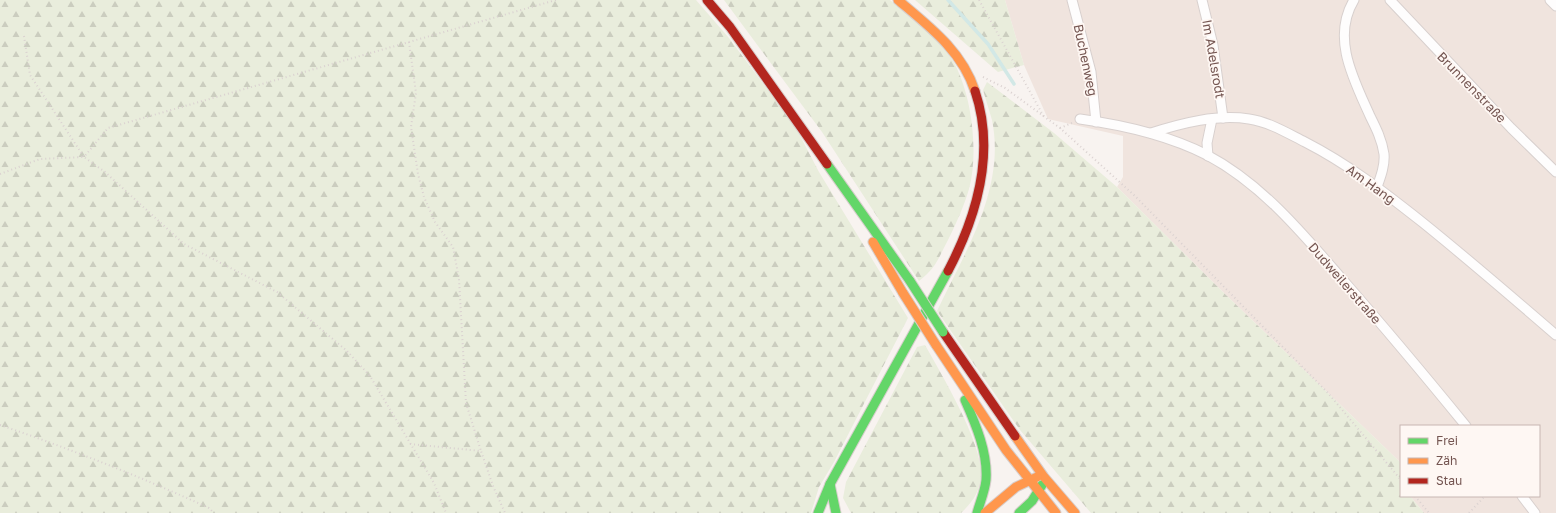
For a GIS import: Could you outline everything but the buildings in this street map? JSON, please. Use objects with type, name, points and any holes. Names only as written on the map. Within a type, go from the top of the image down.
[{"type":"main road","points":[[707,0],[730,27],[806,133],[910,281],[943,332],[1044,477],[1075,513]]},
{"type":"main road","points":[[818,513],[830,484],[939,287],[971,220],[980,192],[984,169],[985,147],[977,98],[966,69],[954,51],[898,0]]},
{"type":"main road","points":[[806,133],[949,366],[1006,450],[1056,513]]},
{"type":"main road","points":[[949,366],[971,413],[984,456],[986,482],[977,513]]},
{"type":"main road","points":[[985,513],[1014,488],[1029,480],[1044,477]]},
{"type":"main road","points":[[1019,513],[1032,501],[1038,492],[1044,477]]},
{"type":"main road","points":[[830,484],[836,513]]},
{"type":"street","name":"Buchenweg","points":[[1072,0],[1091,72],[1096,122]]},
{"type":"street","name":"Im Adelsrodt","points":[[1202,0],[1213,45],[1224,118]]},
{"type":"street","points":[[1354,0],[1348,10],[1345,24],[1345,50],[1352,77],[1380,137],[1384,154],[1383,169],[1377,187]]},
{"type":"street","name":"Brunnenstraße","points":[[1390,0],[1501,117],[1556,172]]},
{"type":"street","points":[[1550,0],[1556,6]]},
{"type":"street","name":"Am Hang","points":[[1151,133],[1170,127],[1224,118],[1250,119],[1280,128],[1349,166],[1377,187],[1460,253],[1556,335]]},
{"type":"street","points":[[1208,156],[1207,142],[1212,119]]},
{"type":"street","name":"Dudweilerstraße","points":[[1080,120],[1151,133],[1181,143],[1208,156],[1253,186],[1303,235],[1406,353],[1465,425]]},
{"type":"street","points":[[1523,497],[1535,513]]},
{"type":"path","points":[[0,174],[40,159],[84,157],[108,128],[556,0]]},
{"type":"path","points":[[979,0],[1044,118]]},
{"type":"path","points":[[24,36],[30,75],[84,157],[105,172],[184,244],[277,292],[348,351],[370,376],[409,444],[434,483],[446,513]]},
{"type":"path","points":[[409,42],[416,92],[411,127],[418,174],[424,197],[435,222],[453,247],[459,279],[466,403],[493,486],[505,513]]},
{"type":"path","points":[[966,69],[1005,88],[1044,118],[1060,128],[1135,196],[1328,393],[1400,479]]},
{"type":"path","points":[[1060,128],[1080,120]]},
{"type":"path","points":[[0,425],[76,451],[155,483],[209,508],[214,513]]},
{"type":"path","points":[[409,444],[481,451]]},
{"type":"path","points":[[1416,497],[1429,513]]},
{"type":"path","points":[[1469,513],[1483,497]]},
{"type":"shaded area","points":[[1005,0],[1556,0],[1556,513],[1424,513],[1411,497],[1540,497],[1540,425],[1400,425],[1400,462],[1226,295],[1117,187],[1123,177],[1123,136],[1048,119],[1024,65]]},
{"type":"green space","points":[[0,0],[696,0],[729,38],[796,128],[819,172],[908,318],[834,462],[819,487],[811,513],[0,513]]},
{"type":"green space","points":[[724,0],[890,0],[932,35],[947,52],[960,74],[969,106],[973,141],[972,174],[965,202],[948,240],[933,267],[919,281],[822,132]]},
{"type":"green space","points":[[915,0],[1005,0],[1024,65],[998,72]]},
{"type":"green space","points":[[987,82],[1054,133],[1117,187],[1226,295],[1400,462],[1400,497],[1411,497],[1424,513],[1091,513],[1020,430],[937,311],[970,243],[988,195],[993,170],[995,145],[992,120],[983,90]]},
{"type":"green space","points":[[925,345],[959,408],[975,444],[981,473],[980,485],[976,495],[961,513],[851,513],[843,498],[846,482],[917,347]]},
{"type":"waterway","points":[[948,0],[988,44],[1014,84]]},
{"type":"traffic: fast","points":[[827,164],[910,281]]},
{"type":"traffic: fast","points":[[818,513],[830,484],[948,271]]},
{"type":"traffic: fast","points":[[910,281],[943,332]]},
{"type":"traffic: fast","points":[[965,400],[977,429],[985,460],[986,480],[984,492],[977,513]]},
{"type":"traffic: fast","points":[[830,484],[836,513]]},
{"type":"traffic: fast","points":[[1019,513],[1032,501],[1042,485]]},
{"type":"traffic: slow","points":[[898,0],[944,41],[962,64],[975,91]]},
{"type":"traffic: slow","points":[[873,242],[903,293]]},
{"type":"traffic: slow","points":[[903,293],[936,345]]},
{"type":"traffic: slow","points":[[936,345],[1006,450],[1056,513]]},
{"type":"traffic: slow","points":[[1015,436],[1044,477],[1075,513]]},
{"type":"traffic: slow","points":[[985,513],[1016,487],[1037,477]]},
{"type":"traffic: jam","points":[[707,0],[730,27],[827,164]]},
{"type":"traffic: jam","points":[[948,271],[967,228],[975,206],[980,184],[984,138],[981,114],[975,91]]},
{"type":"traffic: jam","points":[[943,332],[1015,436]]}]
